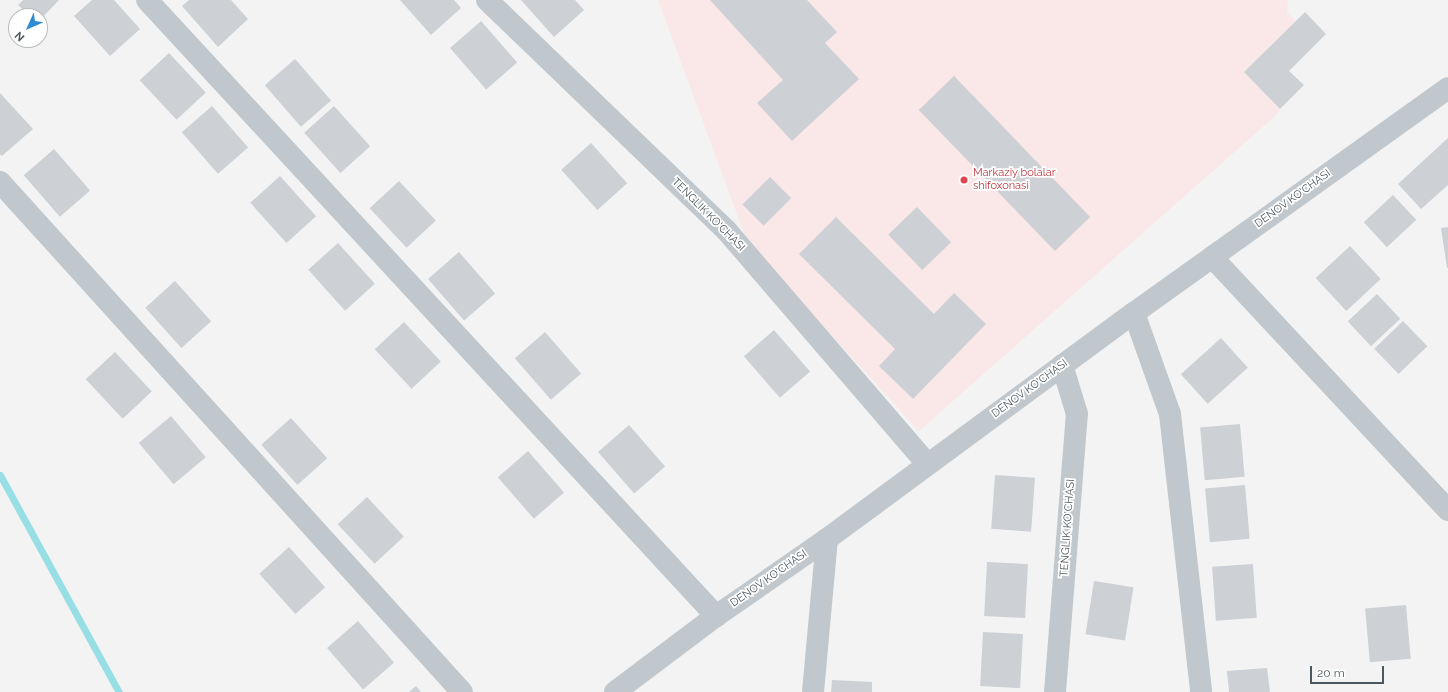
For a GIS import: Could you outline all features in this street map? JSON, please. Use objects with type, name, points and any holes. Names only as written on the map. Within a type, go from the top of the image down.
[{"type":"street","points":[[147,0],[716,616]]},
{"type":"street","name":"TENGLIK KO'CHASI","points":[[487,0],[726,230],[927,464]]},
{"type":"street","name":"DENOV KO'CHASI","points":[[615,692],[716,616],[826,539],[1062,365],[1448,88]]},
{"type":"street","points":[[0,182],[462,692]]},
{"type":"street","points":[[1212,257],[1448,510]]},
{"type":"street","points":[[1134,313],[1170,414],[1201,692]]},
{"type":"street","name":"TENGLIK KO'CHASI","points":[[1056,692],[1077,414],[1062,365]]},
{"type":"street","points":[[813,692],[826,539]]},
{"type":"shaded area","name":"Markaziy bolalar shifoxonasi","points":[[658,0],[1288,0],[1287,13],[1296,21],[1244,72],[1280,109],[1275,116],[919,431],[748,244]]},
{"type":"building","points":[[23,0],[59,0],[48,12],[48,8],[21,8],[18,5]]},
{"type":"building","points":[[92,0],[114,0],[140,29],[110,56],[74,16]]},
{"type":"building","points":[[189,0],[231,0],[248,19],[218,47],[182,6]]},
{"type":"building","points":[[400,0],[454,0],[461,8],[431,35]]},
{"type":"building","points":[[521,0],[575,0],[584,10],[554,37]]},
{"type":"building","points":[[710,0],[807,0],[837,32],[825,43],[859,79],[792,141],[757,103],[783,80]]},
{"type":"building","points":[[1305,12],[1326,34],[1289,71],[1304,85],[1280,109],[1244,72]]},
{"type":"building","points":[[481,21],[517,63],[486,89],[450,48]]},
{"type":"building","points":[[169,53],[206,92],[177,120],[140,80]]},
{"type":"building","points":[[295,59],[331,101],[301,127],[265,85]]},
{"type":"building","points":[[954,76],[1090,217],[1055,251],[919,110]]},
{"type":"building","points":[[0,93],[33,129],[2,156],[0,154]]},
{"type":"building","points":[[212,106],[248,148],[218,174],[182,132]]},
{"type":"building","points":[[334,106],[370,146],[340,173],[304,133]]},
{"type":"building","points":[[1448,138],[1448,185],[1421,209],[1398,184]]},
{"type":"building","points":[[591,143],[627,183],[597,210],[561,170]]},
{"type":"building","points":[[54,149],[90,191],[60,217],[24,175]]},
{"type":"building","points":[[280,176],[316,216],[286,243],[250,203]]},
{"type":"building","points":[[770,177],[791,198],[764,226],[742,205]]},
{"type":"building","points":[[399,181],[436,220],[407,248],[370,208]]},
{"type":"building","points":[[1393,195],[1416,220],[1387,247],[1364,222]]},
{"type":"building","points":[[917,207],[951,242],[922,270],[888,235]]},
{"type":"building","points":[[836,217],[934,314],[954,293],[986,324],[913,399],[879,366],[895,349],[799,254]]},
{"type":"building","points":[[1448,227],[1448,268],[1447,268],[1441,228]]},
{"type":"building","points":[[338,243],[375,284],[345,311],[308,270]]},
{"type":"building","points":[[1350,246],[1381,279],[1346,311],[1316,278]]},
{"type":"building","points":[[459,252],[495,294],[464,320],[428,279]]},
{"type":"building","points":[[175,281],[211,321],[181,348],[145,308]]},
{"type":"building","points":[[1377,294],[1400,319],[1371,346],[1348,321]]},
{"type":"building","points":[[1403,321],[1427,346],[1399,374],[1374,349]]},
{"type":"building","points":[[404,322],[441,361],[412,389],[375,349]]},
{"type":"building","points":[[774,330],[810,372],[780,398],[744,356]]},
{"type":"building","points":[[545,332],[581,374],[551,400],[515,358]]},
{"type":"building","points":[[1221,338],[1248,368],[1208,404],[1181,374]]},
{"type":"building","points":[[115,352],[152,391],[123,419],[86,379]]},
{"type":"building","points":[[171,416],[206,457],[174,484],[139,443]]},
{"type":"building","points":[[291,418],[327,458],[297,485],[261,445]]},
{"type":"building","points":[[1240,424],[1245,477],[1205,480],[1200,427]]},
{"type":"building","points":[[629,425],[665,467],[634,493],[598,452]]},
{"type":"building","points":[[528,451],[564,493],[534,519],[498,477]]},
{"type":"building","points":[[995,475],[1035,478],[1031,532],[991,529]]},
{"type":"building","points":[[1245,485],[1250,539],[1210,542],[1205,488]]},
{"type":"building","points":[[367,497],[404,536],[375,564],[338,524]]},
{"type":"building","points":[[289,547],[325,587],[295,614],[259,574]]},
{"type":"building","points":[[987,562],[1028,564],[1025,618],[984,616]]},
{"type":"building","points":[[1253,564],[1257,618],[1216,621],[1212,567]]},
{"type":"building","points":[[1094,581],[1134,587],[1125,641],[1086,634]]},
{"type":"building","points":[[1406,605],[1411,659],[1370,662],[1365,609]]},
{"type":"building","points":[[358,621],[394,663],[363,689],[327,648]]},
{"type":"building","points":[[983,632],[1023,634],[1020,688],[980,686]]},
{"type":"building","points":[[1267,668],[1270,692],[1229,692],[1227,671]]},
{"type":"building","points":[[832,680],[872,682],[872,692],[831,692]]},
{"type":"building","points":[[416,686],[421,692],[409,692]]},
{"type":"waterway","points":[[0,475],[119,692]]},
{"type":"place","name":"Markaziy bolalar shifoxonasi","points":[[964,180]]}]
